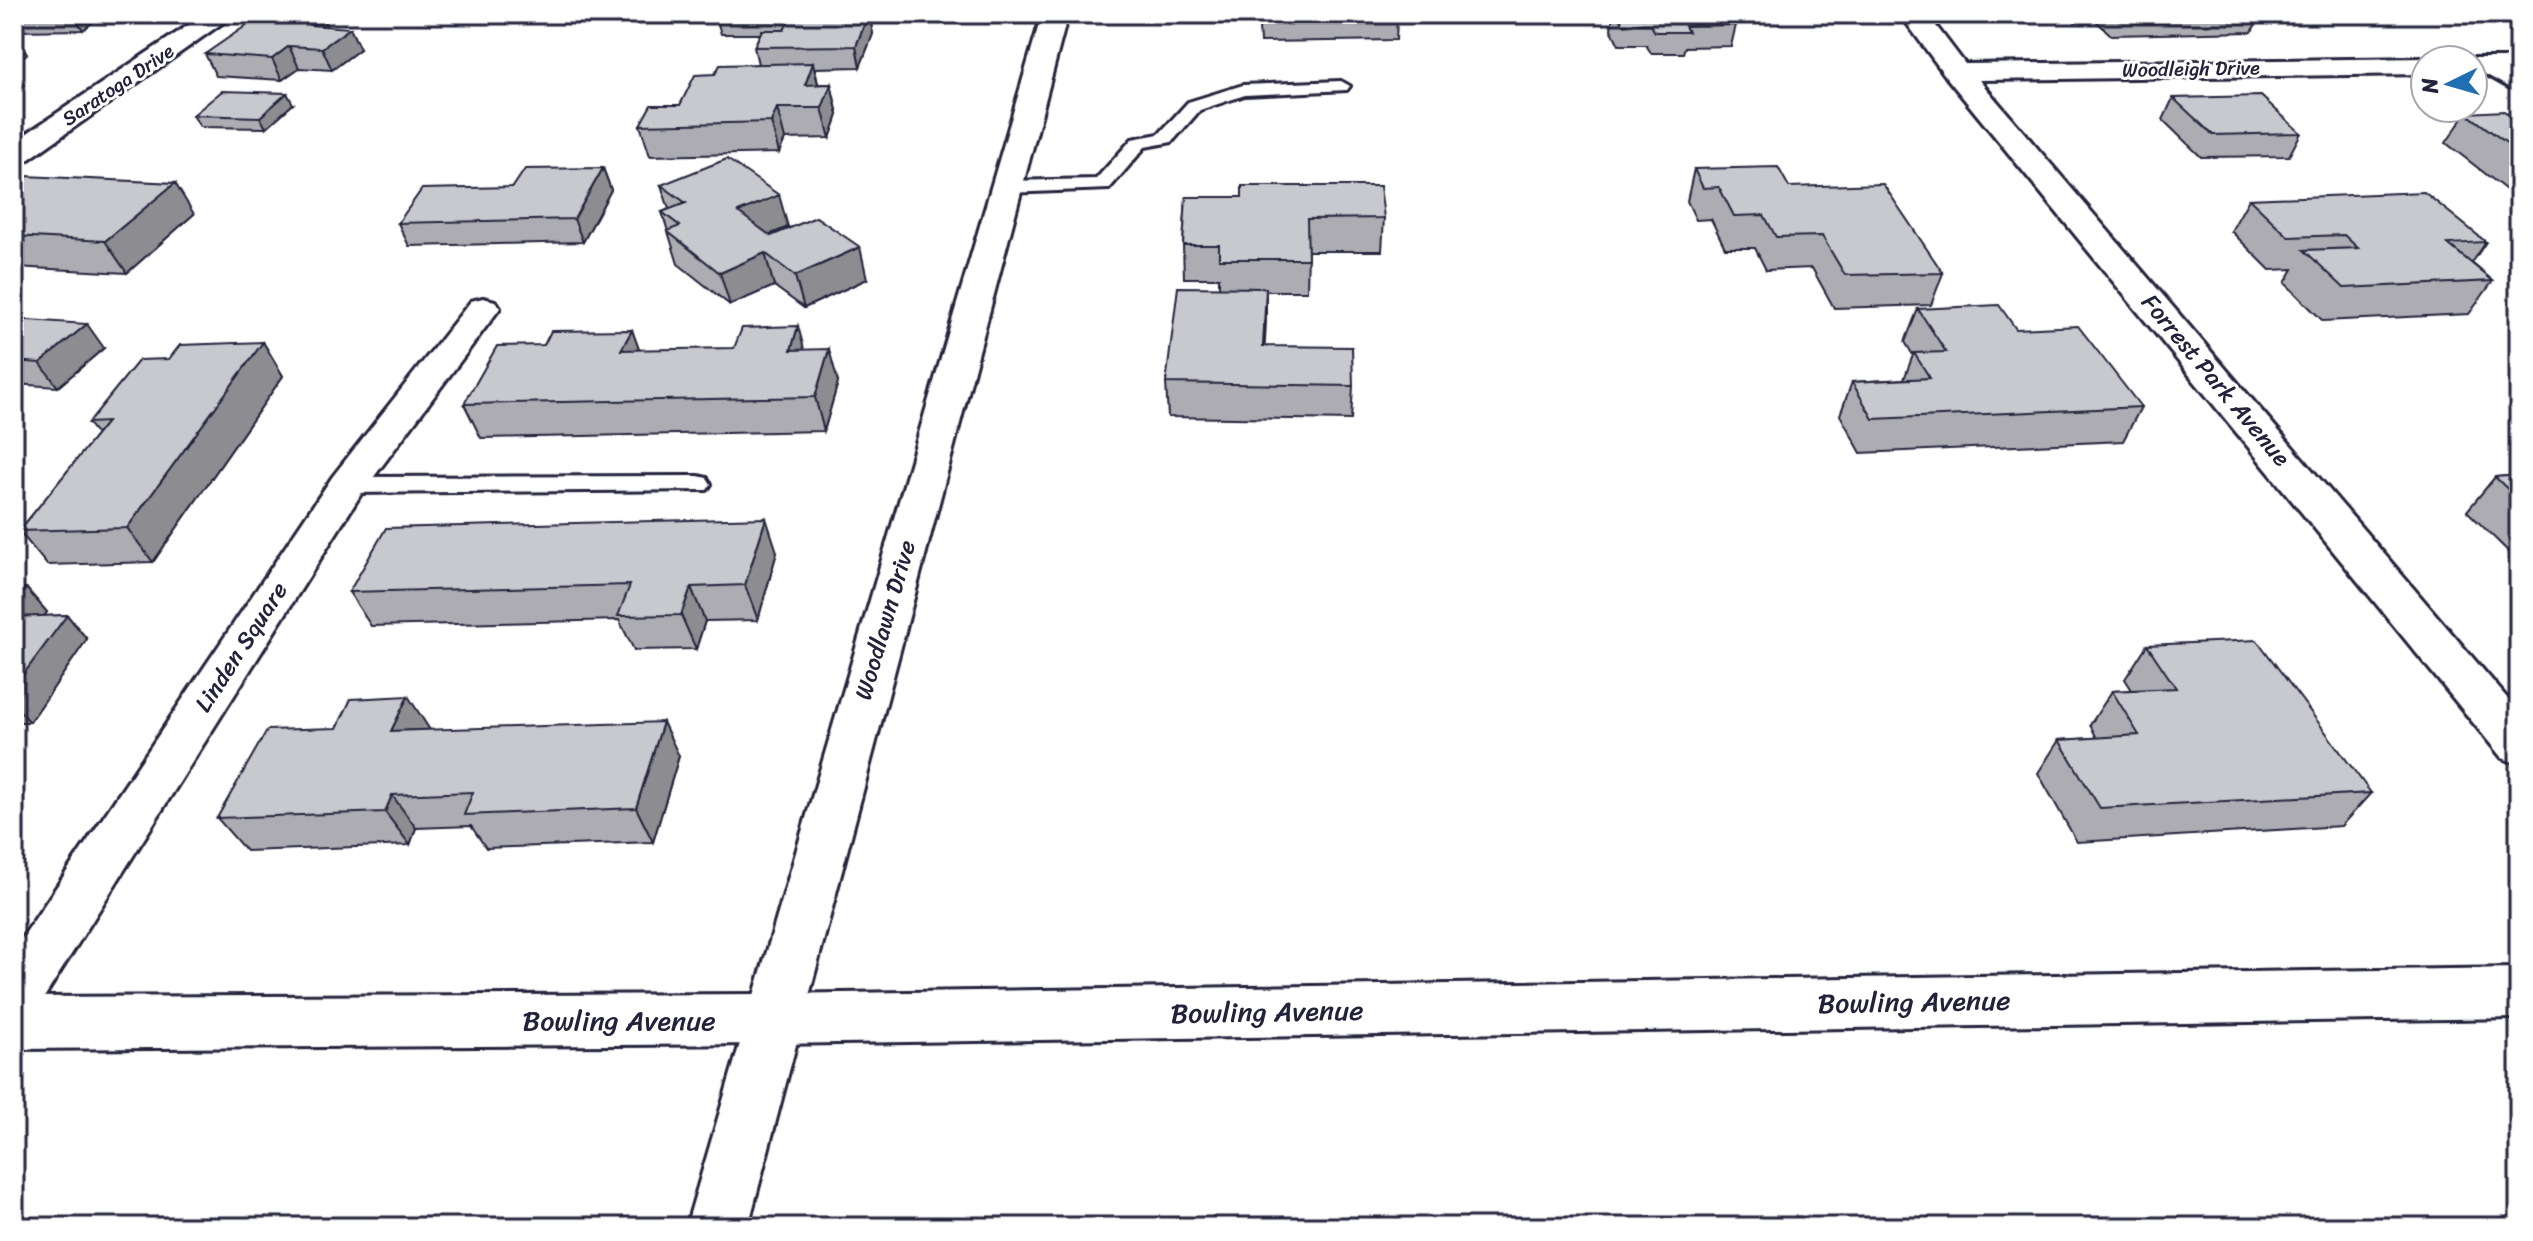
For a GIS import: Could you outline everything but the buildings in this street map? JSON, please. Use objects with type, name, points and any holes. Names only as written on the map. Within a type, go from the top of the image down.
[{"type":"street","name":"Saratoga Drive","points":[[14,156],[222,14]]},
{"type":"street","name":"Woodlawn Drive","points":[[717,1227],[1055,14]]},
{"type":"street","name":"Forrest Park Avenue","points":[[1913,14],[1957,72],[2519,745]]},
{"type":"street","name":"Woodleigh Drive","points":[[1957,72],[2409,66]]},
{"type":"street","points":[[2489,66],[2519,66]]},
{"type":"street","name":"Linden Square","points":[[14,997],[347,485],[483,308]]},
{"type":"street","name":"Bowling Avenue","points":[[14,1023],[773,1019],[2519,993]]},
{"type":"lane","points":[[2489,72],[2519,88]]},
{"type":"lane","points":[[1006,187],[1102,185],[1139,143],[1165,138],[1194,106],[1226,93],[1341,86]]},
{"type":"lane","points":[[347,485],[698,484]]}]
